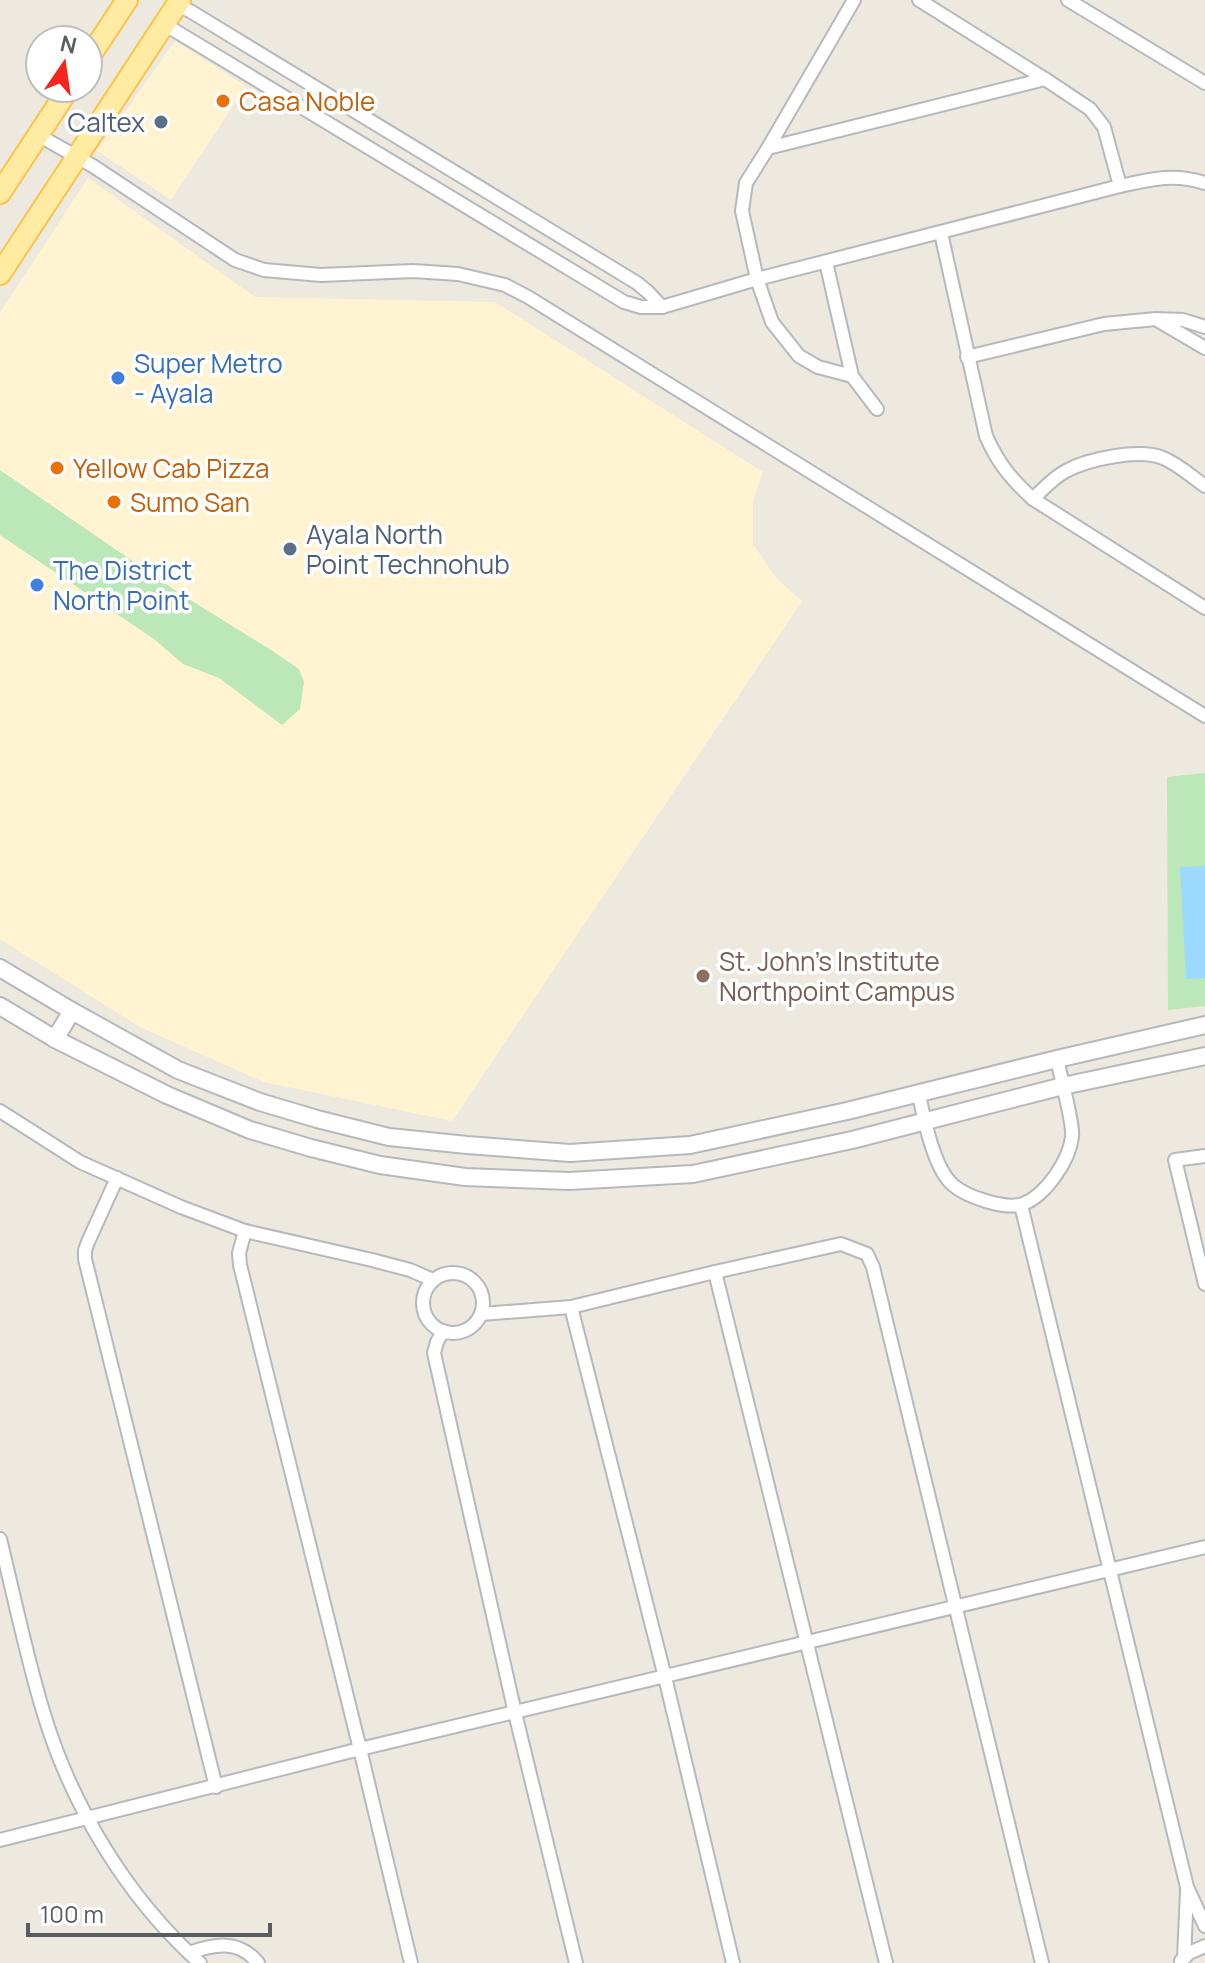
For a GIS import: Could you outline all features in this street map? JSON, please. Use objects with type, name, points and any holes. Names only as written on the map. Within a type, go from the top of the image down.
[{"type":"main road","points":[[104,35],[127,0]]},
{"type":"main road","points":[[0,274],[178,2]]},
{"type":"main road","points":[[0,193],[58,104]]},
{"type":"street","points":[[852,376],[818,367],[799,356],[772,322],[757,279],[742,211],[746,183],[854,0]]},
{"type":"street","points":[[919,0],[1090,109],[1104,127],[1120,186]]},
{"type":"street","points":[[1068,0],[1205,83]]},
{"type":"street","points":[[178,2],[637,283],[662,307]]},
{"type":"street","points":[[164,24],[472,212],[624,302],[641,307],[662,307],[757,279],[1120,186],[1163,177],[1183,177],[1205,183]]},
{"type":"street","points":[[768,148],[1045,79]]},
{"type":"street","points":[[307,110],[320,91]]},
{"type":"street","points":[[38,135],[93,166],[235,260],[264,270],[321,275],[413,271],[458,274],[505,285],[1205,716]]},
{"type":"street","points":[[472,212],[484,192]]},
{"type":"street","points":[[941,233],[986,436],[996,458],[1033,499],[1205,608]]},
{"type":"street","points":[[826,262],[852,376],[877,409]]},
{"type":"street","points":[[593,283],[605,264]]},
{"type":"street","points":[[967,357],[1104,324],[1156,319],[1183,320],[1205,327]]},
{"type":"street","points":[[1156,319],[1205,348]]},
{"type":"street","points":[[1033,499],[1063,472],[1076,466],[1106,458],[1145,454],[1167,459],[1205,486]]},
{"type":"street","points":[[0,968],[178,1070],[260,1102],[389,1137],[570,1153],[690,1145],[919,1095],[1205,1025]]},
{"type":"street","points":[[0,1006],[55,1039],[167,1095],[250,1130],[380,1165],[465,1177],[569,1181],[693,1174],[852,1140],[1063,1086],[1205,1056]]},
{"type":"street","points":[[55,1039],[72,1011]]},
{"type":"street","points":[[919,1095],[936,1158],[953,1185],[978,1199],[1021,1205],[1051,1182],[1064,1162],[1073,1135],[1057,1059]]},
{"type":"street","points":[[0,1111],[80,1162],[181,1207],[245,1231],[397,1266],[433,1280]]},
{"type":"street","points":[[616,1151],[617,1179]]},
{"type":"street","points":[[1205,1156],[1175,1160],[1205,1284]]},
{"type":"street","points":[[117,1178],[88,1242],[85,1259],[216,1787]]},
{"type":"street","points":[[1021,1205],[1187,1887],[1205,1926]]},
{"type":"street","points":[[245,1231],[239,1253],[240,1265],[411,1963]]},
{"type":"street","points":[[481,1314],[571,1307],[841,1244],[867,1254],[873,1267],[1042,1963]]},
{"type":"street","points":[[715,1272],[886,1963]]},
{"type":"street","points":[[450,1273],[466,1277],[480,1293],[483,1303],[481,1314],[473,1326],[461,1332],[443,1331],[427,1320],[424,1294],[428,1284],[450,1273]]},
{"type":"street","points":[[571,1307],[665,1677],[733,1963]]},
{"type":"street","points":[[443,1331],[434,1353],[515,1713],[576,1963]]},
{"type":"street","points":[[0,1539],[43,1713],[73,1792],[145,1907],[200,1963]]},
{"type":"street","points":[[0,1840],[360,1749],[1205,1547]]},
{"type":"street","points":[[1181,1960],[1187,1887]]},
{"type":"street","points":[[189,1953],[209,1946],[229,1944],[242,1949],[258,1963]]},
{"type":"street","points":[[1181,1960],[1205,1946]]},
{"type":"shaded area","name":"Caltex","points":[[175,41],[246,86],[171,200],[97,151]]},
{"type":"shaded area","points":[[88,178],[255,297],[495,302],[763,472],[753,500],[753,544],[776,578],[802,601],[452,1121],[264,1082],[140,1027],[0,939],[0,313]]},
{"type":"green space","points":[[0,470],[179,593],[299,669],[304,682],[300,709],[282,725],[219,678],[183,664],[154,639],[0,535]]},
{"type":"green space","points":[[1205,773],[1205,1006],[1168,1010],[1167,777]]},
{"type":"water","points":[[1205,866],[1205,978],[1186,979],[1180,867]]},
{"type":"place","name":"Casa Noble","points":[[223,101]]},
{"type":"place","name":"Caltex","points":[[161,122]]},
{"type":"place","name":"Super Metro - Ayala","points":[[118,378]]},
{"type":"place","name":"Yellow Cab Pizza","points":[[57,468]]},
{"type":"place","name":"Sumo San","points":[[114,502]]},
{"type":"place","name":"Ayala North Point Technohub","points":[[290,549]]},
{"type":"place","name":"The District North Point","points":[[37,585]]},
{"type":"place","name":"St. John's Institute Northpoint Campus","points":[[703,976]]}]
